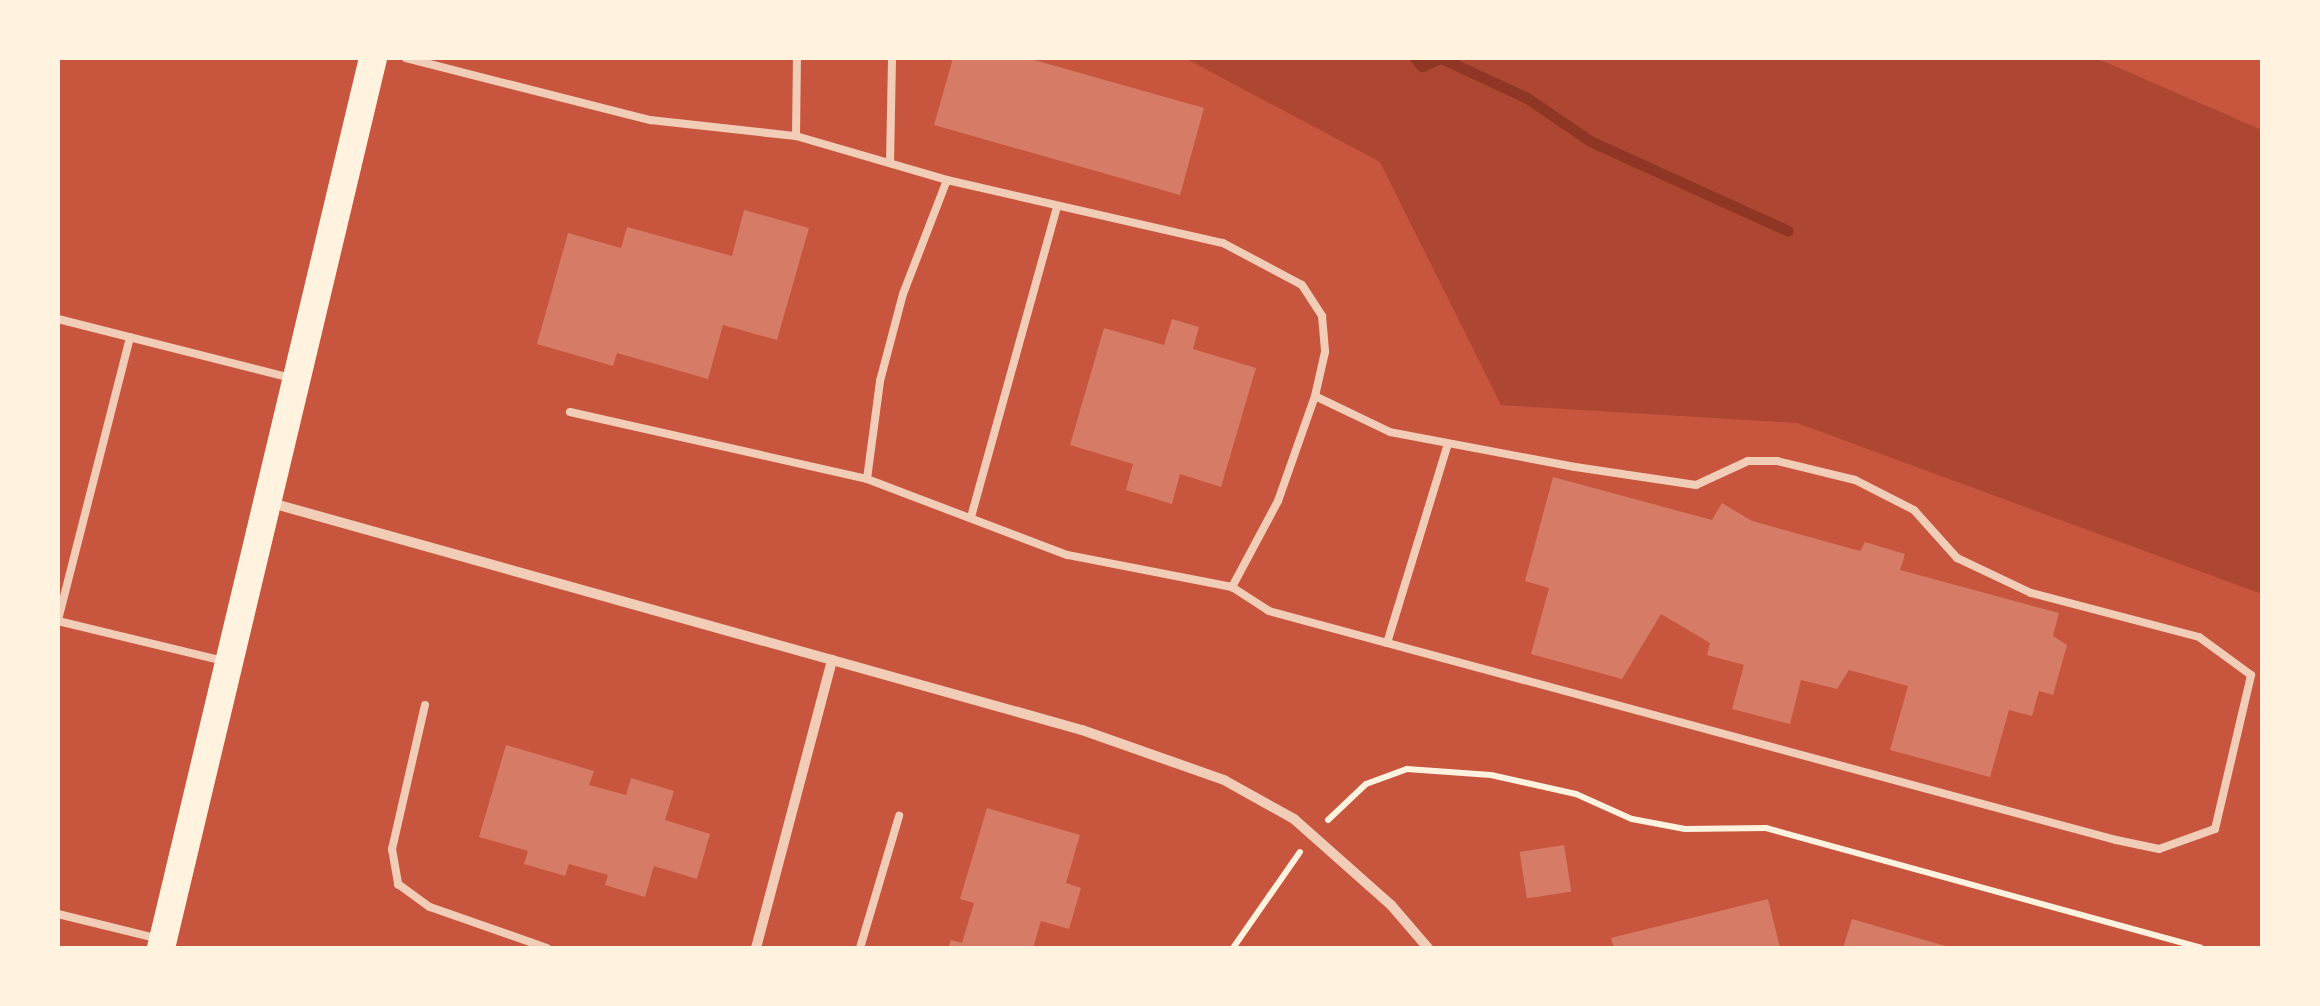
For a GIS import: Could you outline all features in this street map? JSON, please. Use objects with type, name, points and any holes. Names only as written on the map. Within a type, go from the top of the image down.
[{"type":"highway","points":[[162,944],[373,58]]},
{"type":"street","points":[[266,502],[1082,730],[1224,780],[1312,836],[1391,905],[1428,948]]},
{"type":"street","points":[[756,948],[832,660]]},
{"type":"lane","points":[[406,58],[650,120],[796,136],[947,180],[1223,243],[1302,284],[1322,316],[1325,352],[1315,396],[1278,502],[1232,587]]},
{"type":"lane","points":[[796,136],[797,58]]},
{"type":"lane","points":[[890,162],[892,58]]},
{"type":"lane","points":[[867,479],[880,382],[902,294],[947,180]]},
{"type":"lane","points":[[971,517],[1058,206]]},
{"type":"lane","points":[[58,319],[296,379]]},
{"type":"lane","points":[[130,337],[58,621],[229,662]]},
{"type":"lane","points":[[570,412],[867,479],[1067,555],[1232,587],[1269,610],[2159,849],[2215,829],[2251,675],[2199,637],[2031,592],[1956,558],[1914,510],[1855,480],[1748,461],[1696,485],[1390,432],[1315,396]]},
{"type":"lane","points":[[1386,643],[1448,444]]},
{"type":"lane","points":[[425,705],[392,848],[398,884],[430,908],[546,948]]},
{"type":"lane","points":[[860,948],[899,816]]},
{"type":"lane","points":[[58,914],[162,944]]},
{"type":"path","points":[[1233,948],[1312,836],[1366,784],[1407,769],[1491,775],[1576,794],[1632,819],[1685,830],[1766,828],[2201,948]]},
{"type":"shaded area","points":[[1185,58],[2096,58],[2262,130],[2262,594],[1797,423],[1501,405],[1380,162]]},
{"type":"building","points":[[953,58],[1027,58],[1204,108],[1180,195],[934,125]]},
{"type":"building","points":[[744,210],[809,228],[777,340],[723,325],[708,379],[617,353],[613,366],[537,344],[568,233],[621,248],[627,227],[732,256]]},
{"type":"building","points":[[1172,319],[1199,327],[1193,349],[1256,368],[1221,487],[1180,474],[1172,504],[1126,490],[1133,464],[1070,445],[1104,328],[1164,345]]},
{"type":"building","points":[[1553,477],[1712,520],[1722,503],[1752,521],[1860,551],[1865,542],[1905,554],[1900,570],[2059,613],[2053,636],[2067,645],[2053,695],[2039,691],[2032,716],[2009,710],[1990,777],[1890,750],[1908,686],[1849,670],[1837,689],[1801,680],[1790,724],[1732,709],[1744,665],[1707,655],[1710,643],[1661,614],[1622,679],[1531,654],[1549,588],[1525,581]]},
{"type":"building","points":[[506,745],[594,771],[589,785],[626,795],[631,778],[674,791],[665,820],[710,834],[697,879],[654,866],[645,897],[605,885],[608,875],[569,864],[565,876],[524,864],[528,851],[479,837]]},
{"type":"building","points":[[987,808],[1080,835],[1066,883],[1081,888],[1069,929],[1041,921],[1033,948],[948,948],[951,940],[962,943],[974,903],[960,899]]},
{"type":"building","points":[[1564,845],[1571,891],[1527,898],[1520,852]]},
{"type":"building","points":[[1768,899],[1780,948],[1614,948],[1611,938]]},
{"type":"building","points":[[1852,919],[1949,947],[1949,948],[1843,948]]},
{"type":"waterway","points":[[1415,58],[1422,66],[1440,58]]},
{"type":"waterway","points":[[1441,58],[1527,98],[1590,141],[1788,231]]}]
